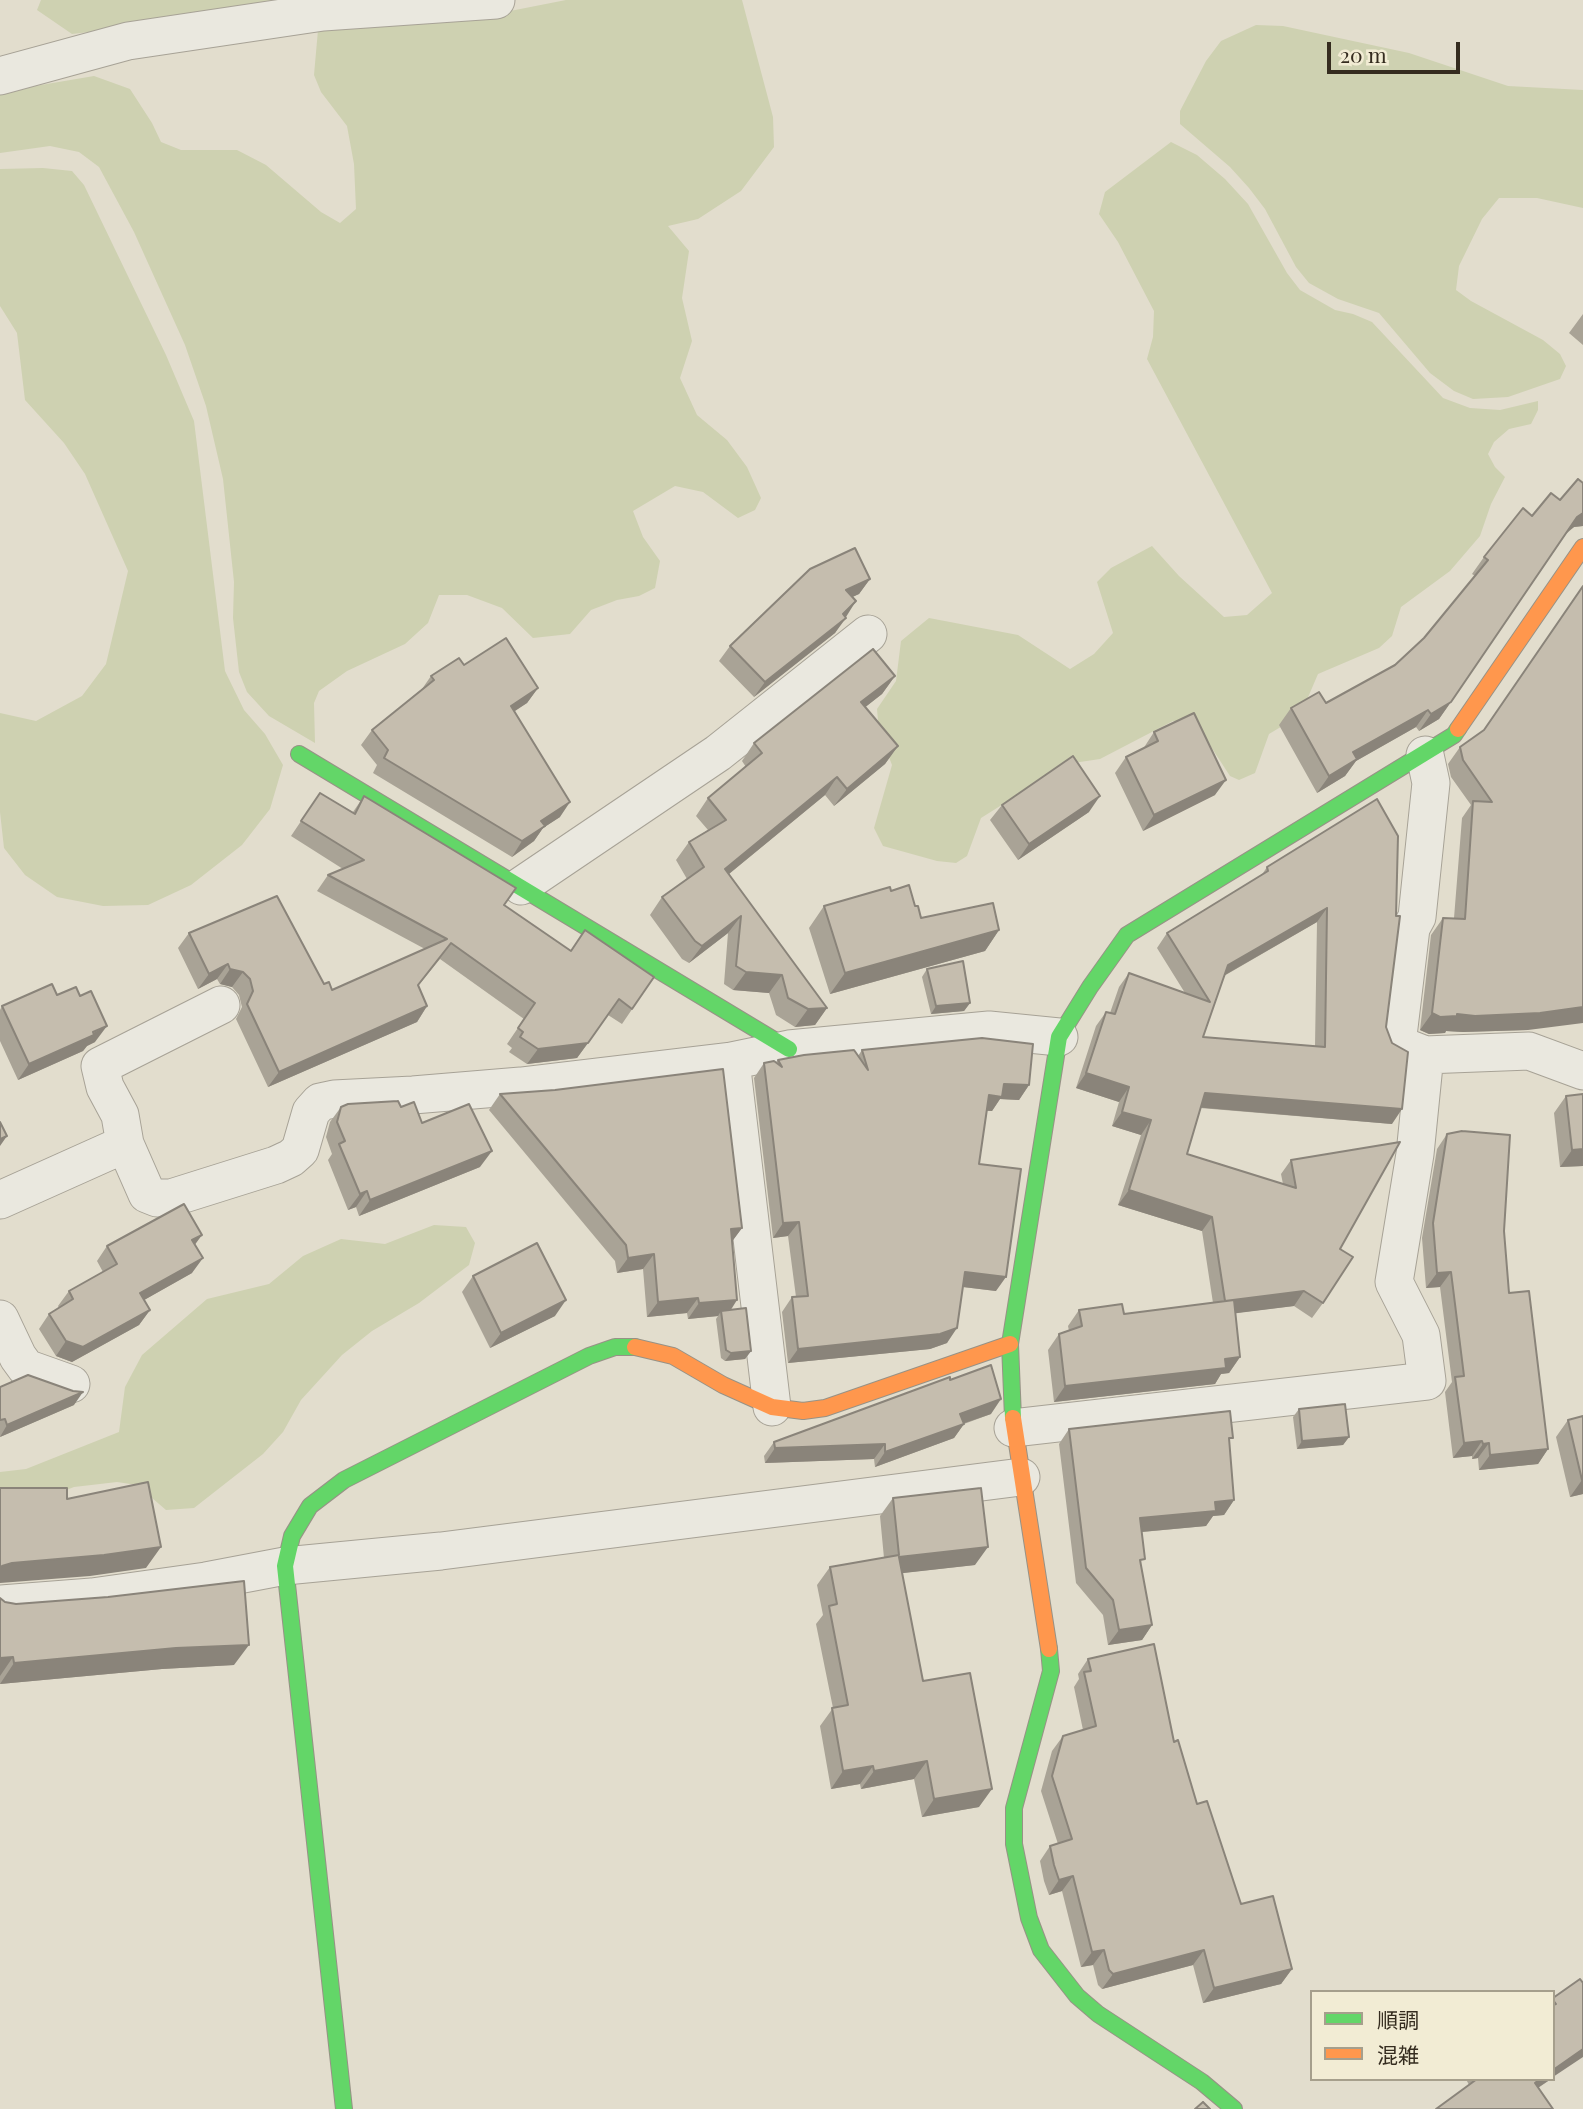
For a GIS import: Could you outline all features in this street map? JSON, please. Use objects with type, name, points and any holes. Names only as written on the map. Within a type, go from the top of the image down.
[{"type":"street","points":[[0,76],[128,41],[323,12],[496,0]]},
{"type":"street","points":[[1234,2109],[1202,2082],[1098,2014],[1077,1996],[1041,1950],[1029,1918],[1014,1844],[1014,1808],[1051,1671],[1047,1625],[1013,1428],[1010,1344],[1059,1037],[1127,935],[1454,735],[1583,547]]},
{"type":"street","points":[[521,887],[718,753],[868,634]]},
{"type":"street","points":[[299,754],[789,1049]]},
{"type":"street","points":[[1425,755],[1431,783],[1417,917],[1411,928],[1397,1044],[1425,1055],[1529,1051],[1583,1071]]},
{"type":"street","points":[[221,1004],[100,1066],[105,1087],[120,1115],[125,1144],[147,1194],[157,1198],[171,1198],[292,1158],[300,1150],[311,1112],[320,1102],[327,1100],[521,1086],[731,1060],[789,1049],[989,1030],[1059,1037]]},
{"type":"street","points":[[1013,1428],[1427,1381],[1421,1335],[1394,1282],[1416,1154],[1425,1055]]},
{"type":"street","points":[[731,1060],[772,1407]]},
{"type":"street","points":[[0,1200],[125,1144]]},
{"type":"street","points":[[0,1319],[26,1368],[71,1384]]},
{"type":"street","points":[[344,2109],[285,1566],[292,1536],[310,1506],[344,1480],[589,1356],[615,1347],[637,1347],[673,1356],[723,1385],[772,1407],[803,1411],[825,1408],[1010,1344]]},
{"type":"street","points":[[0,1604],[92,1597],[206,1581],[285,1566],[441,1551],[1021,1476]]},
{"type":"green space","points":[[41,0],[325,0],[72,34],[37,10]]},
{"type":"green space","points":[[566,0],[742,0],[773,117],[774,147],[741,191],[698,219],[668,226],[689,251],[682,298],[692,341],[680,378],[697,415],[727,440],[747,467],[761,498],[755,510],[738,518],[703,492],[675,486],[633,511],[643,537],[660,561],[655,588],[639,596],[617,600],[591,610],[570,634],[533,638],[502,608],[467,595],[439,595],[428,623],[405,644],[347,671],[319,691],[314,703],[315,743],[269,716],[247,692],[239,672],[233,618],[234,582],[223,479],[206,406],[185,345],[134,232],[99,167],[79,152],[50,146],[0,153],[0,95],[94,76],[130,89],[161,142],[181,150],[237,150],[266,165],[321,212],[340,223],[356,209],[354,164],[347,126],[321,92],[314,75],[318,30],[500,13]]},
{"type":"green space","points":[[1256,25],[1283,26],[1409,53],[1508,86],[1583,90],[1583,208],[1537,198],[1499,198],[1482,219],[1459,266],[1456,290],[1543,340],[1560,354],[1566,366],[1560,379],[1508,397],[1473,399],[1454,391],[1430,373],[1379,313],[1338,299],[1309,283],[1296,267],[1265,209],[1249,188],[1230,167],[1180,124],[1180,111],[1206,61],[1221,41]]},
{"type":"green space","points":[[1171,142],[1197,155],[1248,204],[1287,273],[1300,290],[1335,310],[1372,322],[1443,398],[1470,408],[1500,410],[1538,401],[1538,410],[1531,424],[1509,429],[1494,442],[1488,454],[1505,477],[1491,504],[1480,536],[1450,571],[1401,607],[1392,636],[1379,648],[1318,674],[1306,702],[1294,719],[1269,734],[1255,773],[1239,780],[1230,776],[1200,730],[1173,721],[1100,759],[1060,765],[1040,781],[981,818],[967,856],[956,863],[937,861],[883,846],[874,828],[892,765],[879,732],[877,709],[896,681],[901,641],[929,618],[1018,635],[1070,669],[1094,654],[1113,633],[1097,582],[1111,568],[1152,546],[1179,576],[1224,617],[1247,615],[1272,593],[1147,359],[1153,337],[1154,311],[1118,242],[1099,214],[1105,192]]},
{"type":"green space","points":[[43,168],[72,171],[84,185],[166,355],[194,421],[225,671],[244,710],[265,734],[283,765],[270,809],[242,845],[191,885],[148,905],[103,906],[57,897],[25,875],[4,848],[0,812],[0,713],[36,721],[82,696],[106,664],[128,571],[85,474],[64,443],[25,400],[17,333],[0,306],[0,169]]},
{"type":"green space","points":[[434,1225],[466,1227],[475,1243],[469,1265],[419,1303],[372,1331],[342,1355],[301,1400],[283,1432],[263,1454],[194,1508],[166,1510],[137,1485],[117,1482],[74,1487],[56,1494],[33,1488],[0,1494],[0,1472],[26,1469],[119,1432],[125,1387],[142,1355],[207,1299],[269,1284],[303,1256],[341,1239],[385,1244]]},
{"type":"building","points":[[1578,479],[1583,483],[1583,513],[1577,517],[1451,702],[1431,714],[1428,710],[1353,752],[1357,759],[1329,776],[1291,708],[1319,692],[1326,703],[1395,665],[1424,638],[1488,560],[1484,557],[1523,508],[1532,516],[1551,493],[1560,500]]},
{"type":"building","points":[[855,548],[870,579],[846,590],[856,601],[843,614],[846,618],[765,682],[730,646],[810,569]]},
{"type":"building","points":[[1583,586],[1583,1007],[1540,1013],[1475,1016],[1457,1014],[1440,1017],[1432,1013],[1443,918],[1465,919],[1473,801],[1492,802],[1463,760],[1460,747],[1484,730]]},
{"type":"building","points":[[506,638],[538,688],[511,706],[570,802],[541,821],[545,826],[522,841],[384,758],[388,750],[372,730],[434,680],[431,676],[459,658],[464,665]]},
{"type":"building","points":[[873,649],[895,676],[861,702],[898,746],[847,789],[837,777],[725,869],[827,1008],[808,1009],[788,998],[782,975],[746,972],[736,966],[741,916],[702,946],[695,941],[662,897],[704,867],[689,842],[726,820],[708,798],[762,753],[754,743]]},
{"type":"building","points":[[1194,713],[1226,780],[1154,815],[1126,757],[1158,741],[1154,732]]},
{"type":"building","points":[[1073,756],[1100,796],[1029,844],[1002,805]]},
{"type":"building","points":[[320,793],[355,814],[364,796],[516,888],[504,905],[571,951],[585,930],[654,977],[632,1009],[619,999],[588,1043],[538,1049],[520,1037],[523,1032],[518,1028],[535,1003],[451,943],[418,985],[427,1006],[279,1072],[247,1004],[253,991],[250,979],[243,972],[230,969],[228,964],[209,974],[189,933],[277,896],[324,984],[329,982],[332,990],[447,939],[328,875],[364,860],[301,821]]},
{"type":"building","points":[[1377,799],[1398,836],[1396,916],[1400,916],[1386,1027],[1392,1043],[1408,1052],[1402,1109],[1205,1093],[1187,1154],[1296,1188],[1291,1160],[1400,1142],[1340,1249],[1353,1257],[1323,1303],[1304,1291],[1225,1301],[1212,1217],[1129,1190],[1151,1120],[1122,1112],[1129,1087],[1086,1073],[1106,1012],[1115,1014],[1129,973],[1210,1002],[1167,933],[1268,871],[1267,867]],"holes":[[[1327,908],[1325,1047],[1203,1037],[1228,965]]]},
{"type":"building","points":[[909,885],[921,918],[993,903],[999,930],[845,973],[824,906],[890,887],[891,891]]},
{"type":"building","points":[[963,961],[970,1003],[936,1006],[927,969]]},
{"type":"building","points":[[52,984],[57,995],[76,987],[80,996],[91,991],[107,1026],[93,1032],[94,1035],[29,1064],[2,1006]]},
{"type":"building","points":[[982,1038],[1033,1044],[1029,1085],[1004,1084],[1002,1097],[989,1095],[979,1164],[1021,1169],[1006,1277],[965,1272],[957,1328],[940,1334],[798,1349],[792,1297],[808,1296],[799,1222],[783,1223],[764,1063],[774,1061],[782,1067],[778,1060],[854,1050],[868,1070],[862,1050]]},
{"type":"building","points":[[723,1069],[742,1228],[731,1229],[737,1300],[699,1303],[698,1298],[658,1302],[654,1254],[628,1258],[626,1245],[500,1094],[555,1090]]},
{"type":"building","points":[[1583,1094],[1583,1149],[1572,1150],[1566,1096]]},
{"type":"building","points":[[398,1101],[401,1107],[414,1102],[422,1123],[469,1104],[492,1151],[370,1200],[367,1191],[360,1194],[339,1144],[345,1141],[337,1122],[341,1107],[348,1104]]},
{"type":"building","points":[[0,1122],[7,1136],[0,1139]]},
{"type":"building","points":[[1462,1131],[1510,1135],[1504,1231],[1509,1293],[1529,1291],[1548,1449],[1490,1455],[1489,1443],[1464,1443],[1455,1377],[1464,1376],[1451,1272],[1437,1273],[1433,1223],[1447,1134]]},
{"type":"building","points":[[184,1204],[202,1235],[192,1240],[203,1258],[140,1293],[150,1310],[83,1347],[66,1341],[49,1314],[73,1299],[69,1291],[117,1264],[107,1246]]},
{"type":"building","points":[[537,1243],[566,1300],[501,1333],[473,1276]]},
{"type":"building","points":[[1234,1300],[1240,1357],[1225,1359],[1226,1368],[1065,1386],[1059,1334],[1082,1326],[1079,1310],[1122,1304],[1124,1314]]},
{"type":"building","points":[[746,1308],[751,1351],[731,1353],[726,1350],[721,1311]]},
{"type":"building","points":[[991,1365],[1001,1399],[960,1414],[964,1424],[885,1452],[885,1444],[775,1448],[774,1442],[950,1377],[950,1380]]},
{"type":"building","points":[[28,1375],[83,1392],[7,1425],[5,1419],[0,1420],[0,1387]]},
{"type":"building","points":[[1345,1404],[1349,1437],[1302,1441],[1299,1409]]},
{"type":"building","points":[[1230,1411],[1233,1438],[1229,1438],[1234,1500],[1215,1502],[1216,1511],[1140,1518],[1145,1559],[1140,1560],[1152,1625],[1119,1630],[1113,1600],[1086,1568],[1069,1429]]},
{"type":"building","points":[[1583,1416],[1583,1480],[1582,1480],[1568,1420]]},
{"type":"building","points":[[148,1482],[161,1547],[12,1563],[0,1569],[0,1488],[67,1488],[67,1499]]},
{"type":"building","points":[[981,1488],[988,1547],[899,1557],[923,1681],[970,1673],[992,1789],[934,1799],[927,1761],[874,1771],[873,1766],[843,1771],[832,1708],[848,1705],[829,1606],[837,1604],[830,1567],[899,1555],[893,1498]]},
{"type":"building","points":[[244,1581],[249,1645],[176,1648],[14,1663],[13,1657],[0,1658],[0,1598],[16,1604],[108,1597]]},
{"type":"building","points":[[1154,1644],[1174,1742],[1178,1740],[1197,1804],[1207,1801],[1241,1904],[1273,1896],[1292,1969],[1214,1988],[1204,1950],[1113,1974],[1109,1970],[1104,1950],[1092,1952],[1073,1876],[1059,1880],[1050,1846],[1072,1839],[1052,1776],[1063,1736],[1096,1726],[1084,1672],[1091,1671],[1088,1659]]},
{"type":"building","points":[[1580,1979],[1583,1983],[1583,2049],[1555,2069],[1556,2004],[1555,1997]]},
{"type":"building","points":[[1474,2081],[1538,2081],[1535,2083],[1553,2109],[1436,2109]]},
{"type":"building","points":[[1203,2102],[1210,2109],[1195,2109]]},
{"type":"traffic: fast","points":[[1013,1418],[1010,1344],[1059,1037],[1090,987],[1127,935],[1454,735],[1458,729]]},
{"type":"traffic: fast","points":[[299,754],[789,1049]]},
{"type":"traffic: fast","points":[[344,2109],[285,1566],[292,1536],[310,1506],[344,1480],[589,1356],[615,1347],[635,1347]]},
{"type":"traffic: fast","points":[[1049,1649],[1051,1671],[1014,1808],[1014,1844],[1029,1918],[1041,1950],[1077,1996],[1098,2014],[1202,2082],[1234,2109]]},
{"type":"traffic: slow","points":[[1458,729],[1583,547]]},
{"type":"traffic: slow","points":[[635,1347],[673,1356],[723,1385],[772,1407],[803,1411],[825,1408],[1010,1344]]},
{"type":"traffic: slow","points":[[1013,1418],[1049,1649]]}]
